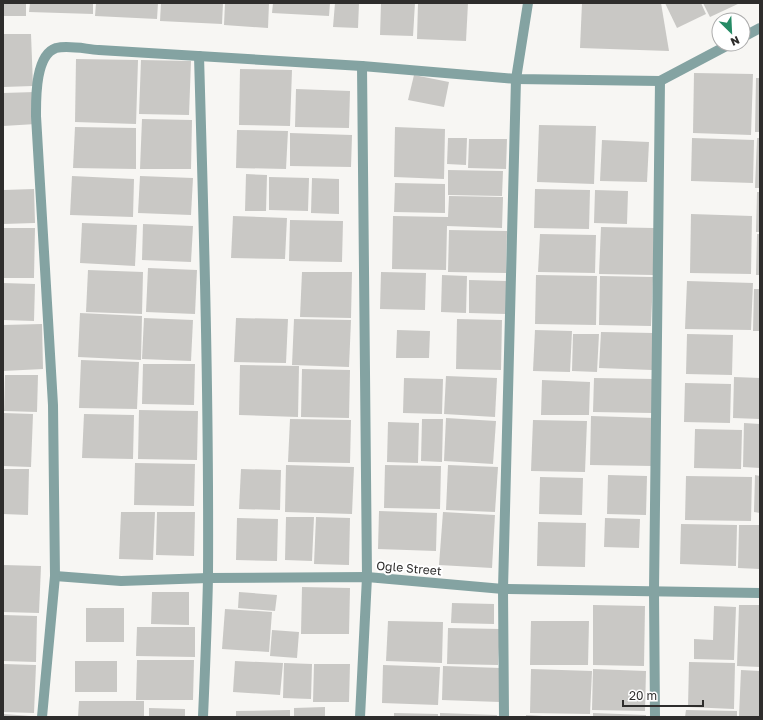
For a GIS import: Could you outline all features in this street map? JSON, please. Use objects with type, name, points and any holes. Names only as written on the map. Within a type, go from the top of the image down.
[{"type":"street","points":[[504,717],[503,589],[516,79],[528,3]]},
{"type":"street","points":[[751,33],[760,28]]},
{"type":"street","points":[[42,717],[55,576],[54,405],[36,116],[36,87],[44,59],[53,49],[65,47],[362,66],[516,79],[660,81],[715,52]]},
{"type":"street","points":[[199,56],[206,293],[208,578],[203,717]]},
{"type":"street","points":[[360,717],[367,577],[362,66]]},
{"type":"street","points":[[655,717],[654,591],[660,81]]},
{"type":"street","name":"Ogle Street","points":[[55,576],[121,581],[208,578],[367,577],[503,589],[760,593]]},
{"type":"building","points":[[3,3],[26,3],[26,16],[3,16]]},
{"type":"building","points":[[30,3],[93,3],[93,14],[29,12]]},
{"type":"building","points":[[96,3],[158,3],[157,19],[95,16]]},
{"type":"building","points":[[161,3],[223,3],[222,24],[160,21]]},
{"type":"building","points":[[225,3],[269,3],[268,28],[224,25]]},
{"type":"building","points":[[273,3],[330,3],[329,16],[272,13]]},
{"type":"building","points":[[335,3],[359,3],[358,28],[333,27]]},
{"type":"building","points":[[381,3],[415,3],[413,36],[380,35]]},
{"type":"building","points":[[418,3],[468,3],[466,41],[417,39]]},
{"type":"building","points":[[582,3],[661,3],[669,51],[580,48]]},
{"type":"building","points":[[665,3],[701,3],[706,14],[677,28]]},
{"type":"building","points":[[703,3],[740,3],[721,12],[711,12],[710,17]]},
{"type":"building","points":[[3,34],[31,34],[33,86],[3,87]]},
{"type":"building","points":[[76,59],[138,60],[136,124],[75,122]]},
{"type":"building","points":[[141,60],[191,61],[189,115],[139,114]]},
{"type":"building","points":[[240,69],[292,70],[290,126],[239,125]]},
{"type":"building","points":[[694,73],[753,74],[751,135],[693,133]]},
{"type":"building","points":[[414,75],[449,82],[444,107],[408,100]]},
{"type":"building","points":[[756,78],[760,78],[760,132],[755,132]]},
{"type":"building","points":[[296,89],[350,91],[349,128],[295,127]]},
{"type":"building","points":[[35,92],[36,124],[3,126],[3,93]]},
{"type":"building","points":[[142,119],[192,120],[191,169],[140,169]]},
{"type":"building","points":[[539,125],[596,126],[594,184],[537,182]]},
{"type":"building","points":[[75,127],[136,128],[136,169],[73,168]]},
{"type":"building","points":[[395,127],[445,129],[444,179],[394,177]]},
{"type":"building","points":[[237,130],[288,131],[286,169],[236,168]]},
{"type":"building","points":[[290,133],[352,135],[351,167],[290,166]]},
{"type":"building","points":[[448,138],[467,138],[466,165],[447,164]]},
{"type":"building","points":[[692,138],[754,140],[753,183],[691,181]]},
{"type":"building","points":[[757,138],[760,138],[760,188],[755,188]]},
{"type":"building","points":[[469,139],[507,139],[506,169],[468,168]]},
{"type":"building","points":[[602,140],[649,142],[647,182],[600,181]]},
{"type":"building","points":[[448,170],[503,171],[502,196],[448,195]]},
{"type":"building","points":[[246,174],[267,175],[266,211],[245,211]]},
{"type":"building","points":[[72,176],[134,179],[133,217],[70,215]]},
{"type":"building","points":[[140,176],[193,178],[191,215],[138,213]]},
{"type":"building","points":[[269,177],[309,178],[308,211],[269,210]]},
{"type":"building","points":[[312,178],[339,179],[339,214],[311,213]]},
{"type":"building","points":[[395,183],[445,184],[445,213],[394,212]]},
{"type":"building","points":[[34,189],[35,223],[3,224],[3,190]]},
{"type":"building","points":[[535,189],[590,190],[589,229],[534,228]]},
{"type":"building","points":[[595,190],[628,191],[627,224],[594,223]]},
{"type":"building","points":[[757,192],[760,192],[760,232],[756,232]]},
{"type":"building","points":[[449,196],[503,197],[502,228],[447,226],[446,270],[392,269],[393,216],[448,217]]},
{"type":"building","points":[[691,214],[752,216],[751,274],[690,273]]},
{"type":"building","points":[[233,216],[287,218],[285,259],[231,258]]},
{"type":"building","points":[[290,220],[343,221],[342,262],[289,261]]},
{"type":"building","points":[[82,223],[137,225],[135,266],[80,263]]},
{"type":"building","points":[[143,224],[193,226],[191,262],[142,260]]},
{"type":"building","points":[[601,227],[654,228],[653,275],[599,274]]},
{"type":"building","points":[[3,228],[35,228],[34,278],[3,278]]},
{"type":"building","points":[[449,230],[507,231],[506,273],[448,272]]},
{"type":"building","points":[[540,234],[596,235],[595,273],[538,272]]},
{"type":"building","points":[[757,234],[760,234],[760,275],[756,275]]},
{"type":"building","points":[[148,268],[197,270],[195,314],[146,312]]},
{"type":"building","points":[[88,270],[143,272],[142,314],[86,312]]},
{"type":"building","points":[[302,272],[352,272],[351,318],[300,317]]},
{"type":"building","points":[[381,272],[426,273],[425,310],[380,309]]},
{"type":"building","points":[[442,275],[467,276],[466,313],[441,312]]},
{"type":"building","points":[[536,275],[597,276],[596,325],[535,324]]},
{"type":"building","points":[[600,276],[653,277],[651,326],[599,325]]},
{"type":"building","points":[[469,280],[507,281],[506,314],[469,313]]},
{"type":"building","points":[[687,281],[753,283],[751,330],[685,329]]},
{"type":"building","points":[[3,283],[35,284],[34,321],[3,320]]},
{"type":"building","points":[[754,289],[760,289],[760,331],[753,331]]},
{"type":"building","points":[[80,313],[142,316],[141,360],[78,357]]},
{"type":"building","points":[[144,318],[193,320],[191,361],[142,359]]},
{"type":"building","points":[[236,318],[288,319],[286,363],[234,362]]},
{"type":"building","points":[[294,319],[351,320],[349,367],[292,365]]},
{"type":"building","points":[[457,319],[502,320],[501,370],[456,369]]},
{"type":"building","points":[[42,324],[43,369],[3,371],[3,325]]},
{"type":"building","points":[[397,330],[430,331],[429,358],[396,358]]},
{"type":"building","points":[[535,330],[572,331],[570,372],[533,371]]},
{"type":"building","points":[[601,332],[653,333],[652,370],[599,368]]},
{"type":"building","points":[[573,334],[599,334],[597,372],[572,371]]},
{"type":"building","points":[[687,334],[733,335],[732,375],[686,374]]},
{"type":"building","points":[[81,360],[139,362],[137,409],[79,408]]},
{"type":"building","points":[[143,364],[195,364],[194,405],[142,404]]},
{"type":"building","points":[[240,365],[299,366],[298,417],[239,415]]},
{"type":"building","points":[[302,369],[350,370],[349,418],[301,417]]},
{"type":"building","points":[[5,375],[38,375],[37,412],[4,411]]},
{"type":"building","points":[[446,376],[497,378],[495,417],[444,414]]},
{"type":"building","points":[[734,377],[760,378],[760,419],[733,418]]},
{"type":"building","points":[[404,378],[443,379],[442,414],[403,413]]},
{"type":"building","points":[[594,378],[653,379],[652,413],[593,412]]},
{"type":"building","points":[[542,380],[590,382],[589,415],[541,415]]},
{"type":"building","points":[[685,383],[731,384],[730,423],[684,422]]},
{"type":"building","points":[[139,410],[198,411],[197,460],[138,459]]},
{"type":"building","points":[[3,413],[33,414],[31,467],[3,466]]},
{"type":"building","points":[[84,414],[134,415],[133,459],[82,458]]},
{"type":"building","points":[[591,416],[655,418],[653,466],[590,465]]},
{"type":"building","points":[[446,418],[496,421],[493,464],[444,461]]},
{"type":"building","points":[[290,419],[351,420],[350,463],[288,462]]},
{"type":"building","points":[[422,419],[443,419],[442,462],[421,461]]},
{"type":"building","points":[[533,420],[587,421],[585,472],[531,471]]},
{"type":"building","points":[[388,422],[419,423],[418,463],[387,462]]},
{"type":"building","points":[[744,423],[760,424],[760,468],[743,467]]},
{"type":"building","points":[[695,429],[742,430],[741,469],[694,468]]},
{"type":"building","points":[[135,463],[195,464],[194,506],[134,505]]},
{"type":"building","points":[[286,465],[354,467],[352,514],[285,512]]},
{"type":"building","points":[[385,465],[441,466],[440,509],[384,508]]},
{"type":"building","points":[[448,465],[498,467],[495,512],[446,510]]},
{"type":"building","points":[[3,469],[29,469],[28,515],[3,514]]},
{"type":"building","points":[[241,469],[281,470],[280,510],[239,509]]},
{"type":"building","points":[[608,475],[647,476],[646,515],[607,514]]},
{"type":"building","points":[[755,475],[760,476],[760,513],[754,512]]},
{"type":"building","points":[[686,476],[752,477],[751,521],[685,520]]},
{"type":"building","points":[[540,477],[583,478],[582,515],[539,514]]},
{"type":"building","points":[[379,511],[437,513],[436,551],[378,549]]},
{"type":"building","points":[[121,512],[155,512],[153,560],[119,559]]},
{"type":"building","points":[[157,512],[195,512],[194,556],[156,555]]},
{"type":"building","points":[[443,512],[495,515],[492,568],[439,565]]},
{"type":"building","points":[[286,517],[314,517],[312,561],[285,560]]},
{"type":"building","points":[[316,517],[350,518],[349,565],[314,564]]},
{"type":"building","points":[[237,518],[278,519],[277,561],[236,560]]},
{"type":"building","points":[[605,518],[640,519],[639,548],[604,547]]},
{"type":"building","points":[[538,522],[586,523],[585,567],[537,566]]},
{"type":"building","points":[[681,524],[737,525],[736,566],[680,564]]},
{"type":"building","points":[[739,525],[760,525],[760,569],[738,568]]},
{"type":"building","points":[[3,565],[41,566],[39,613],[3,612]]},
{"type":"building","points":[[302,587],[350,588],[349,634],[301,634]]},
{"type":"building","points":[[152,592],[189,592],[189,625],[151,624]]},
{"type":"building","points":[[239,592],[277,595],[275,611],[238,608]]},
{"type":"building","points":[[452,603],[494,604],[494,624],[451,623]]},
{"type":"building","points":[[593,605],[645,606],[644,666],[593,665]]},
{"type":"building","points":[[739,605],[760,605],[760,667],[737,666]]},
{"type":"building","points":[[714,606],[736,607],[734,660],[694,659],[694,639],[713,640]]},
{"type":"building","points":[[86,608],[124,608],[124,642],[86,642]]},
{"type":"building","points":[[225,609],[272,612],[269,652],[222,649]]},
{"type":"building","points":[[3,615],[37,616],[36,662],[3,661]]},
{"type":"building","points":[[388,621],[443,622],[442,663],[386,661]]},
{"type":"building","points":[[531,621],[589,621],[588,665],[530,665]]},
{"type":"building","points":[[137,627],[195,627],[195,657],[136,656]]},
{"type":"building","points":[[448,628],[500,629],[498,665],[447,664]]},
{"type":"building","points":[[272,630],[299,632],[297,658],[270,656]]},
{"type":"building","points":[[137,660],[194,660],[193,700],[136,700]]},
{"type":"building","points":[[75,661],[117,661],[117,692],[75,692]]},
{"type":"building","points":[[235,661],[283,663],[280,695],[233,692]]},
{"type":"building","points":[[689,662],[735,663],[734,709],[688,707]]},
{"type":"building","points":[[284,663],[312,664],[311,699],[283,698]]},
{"type":"building","points":[[3,664],[36,665],[34,713],[3,712]]},
{"type":"building","points":[[314,664],[350,664],[349,702],[313,702]]},
{"type":"building","points":[[383,665],[440,667],[438,705],[382,703]]},
{"type":"building","points":[[443,666],[501,668],[500,702],[442,700]]},
{"type":"building","points":[[531,669],[592,671],[590,714],[530,713]]},
{"type":"building","points":[[593,669],[646,671],[645,711],[592,710]]},
{"type":"building","points":[[741,670],[760,671],[760,717],[739,716]]},
{"type":"building","points":[[79,701],[144,701],[144,717],[78,717]]},
{"type":"building","points":[[325,707],[325,717],[294,717],[294,708]]},
{"type":"building","points":[[149,708],[185,709],[185,717],[149,717]]},
{"type":"building","points":[[290,710],[290,717],[236,717],[236,711]]},
{"type":"building","points":[[686,710],[737,711],[737,717],[685,717]]},
{"type":"building","points":[[394,713],[438,714],[438,717],[394,717]]},
{"type":"building","points":[[440,713],[497,715],[497,717],[440,717]]},
{"type":"building","points":[[593,713],[646,715],[646,717],[593,717]]},
{"type":"building","points":[[3,714],[31,716],[31,717],[3,717]]},
{"type":"building","points":[[526,715],[543,716],[543,717],[526,717]]}]
